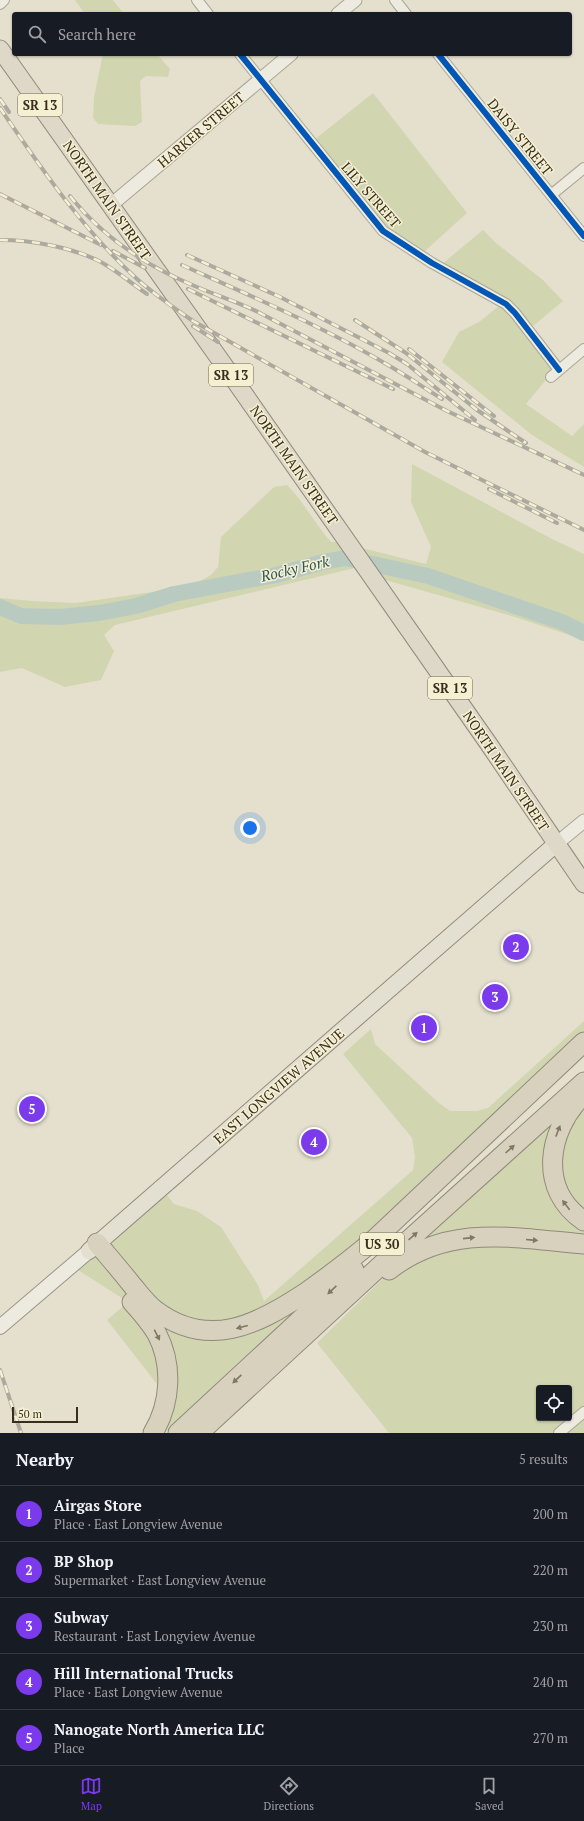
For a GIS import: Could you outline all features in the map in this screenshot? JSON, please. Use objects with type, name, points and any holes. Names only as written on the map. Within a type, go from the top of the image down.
[{"type":"highway","name":"NORTH MAIN STREET","points":[[0,49],[488,743],[584,884]]},
{"type":"highway","points":[[93,1247],[154,1309],[176,1322],[202,1330],[216,1331],[232,1329],[252,1323],[277,1311],[301,1296],[375,1239],[584,1042]]},
{"type":"highway","name":"US 30","points":[[178,1433],[372,1254],[584,1052]]},
{"type":"highway","name":"US 30","points":[[201,1431],[374,1271],[584,1082]]},
{"type":"highway","points":[[584,1094],[567,1114],[559,1127],[555,1140],[552,1162],[556,1183],[563,1200],[584,1222]]},
{"type":"highway","points":[[201,1431],[231,1413],[369,1287],[392,1268],[418,1252],[446,1241],[480,1236],[584,1244]]},
{"type":"highway","points":[[93,1247],[151,1324],[162,1346],[167,1368],[168,1389],[166,1402],[153,1433]]},
{"type":"main road","name":"EAST LONGVIEW AVENUE","points":[[0,1327],[556,844]]},
{"type":"street","points":[[0,4],[4,0]]},
{"type":"street","points":[[197,0],[206,12]]},
{"type":"street","points":[[340,12],[355,0]]},
{"type":"street","points":[[395,0],[404,12]]},
{"type":"street","name":"LILY STREET","points":[[242,56],[383,231],[432,263],[506,304],[515,313],[559,370]]},
{"type":"street","name":"HARKER STREET","points":[[111,205],[289,56]]},
{"type":"street","name":"DAISY STREET","points":[[440,56],[584,236]]},
{"type":"street","points":[[552,195],[584,168]]},
{"type":"street","points":[[551,377],[584,349]]},
{"type":"street","points":[[556,844],[584,821]]},
{"type":"street","points":[[559,1433],[584,1412]]},
{"type":"green space","points":[[75,0],[113,0],[122,12],[84,12]]},
{"type":"green space","points":[[103,56],[159,56],[170,69],[168,77],[146,76],[140,81],[142,122],[135,126],[98,124],[93,118],[94,97]]},
{"type":"green space","points":[[373,93],[467,213],[425,251],[393,233],[380,222],[314,140]]},
{"type":"green space","points":[[483,230],[496,243],[543,280],[563,301],[533,326],[507,299],[442,264]]},
{"type":"green space","points":[[500,305],[525,332],[555,369],[526,404],[572,436],[584,424],[584,467],[532,435],[442,362],[459,332],[479,322]]},
{"type":"green space","points":[[412,464],[552,539],[584,554],[584,640],[515,617],[382,579],[362,548],[426,564],[431,547],[411,502]]},
{"type":"green space","points":[[287,485],[331,542],[339,542],[355,568],[115,625],[104,635],[114,651],[101,680],[65,687],[22,668],[0,672],[0,598],[76,603],[159,591],[200,581],[211,575],[218,567],[221,537],[274,487]]},
{"type":"green space","points":[[584,1021],[584,1033],[387,1219],[318,1290],[164,1433],[144,1433],[152,1421],[160,1388],[107,1320],[128,1302],[78,1270],[165,1193],[174,1204],[197,1211],[221,1227],[258,1285],[264,1301],[413,1170],[415,1157],[412,1138],[343,1054],[371,1029],[375,1044],[439,1103],[450,1111],[477,1111],[488,1108]]},
{"type":"green space","points":[[584,1099],[584,1433],[389,1433],[317,1343],[415,1247],[557,1120]]},
{"type":"waterway","name":"Rocky Fork","points":[[0,607],[21,616],[60,617],[99,613],[136,606],[174,594],[276,575],[323,562],[345,558],[428,576],[562,622],[584,633]]},
{"type":"railway","points":[[0,99],[9,112]]},
{"type":"railway","points":[[0,108],[47,176],[99,240],[137,279],[171,306],[193,321],[425,452],[584,530]]},
{"type":"railway","points":[[0,194],[101,245]]},
{"type":"railway","points":[[70,196],[96,224],[124,248],[156,267],[190,284],[258,312],[447,411],[584,475]]},
{"type":"railway","points":[[0,240],[25,241],[51,245],[88,256],[111,268],[147,294]]},
{"type":"railway","points":[[113,251],[145,268]]},
{"type":"railway","points":[[187,255],[280,297],[389,353],[407,364],[475,420]]},
{"type":"railway","points":[[182,265],[289,314],[368,353],[442,399]]},
{"type":"railway","points":[[188,289],[393,389]]},
{"type":"railway","points":[[355,320],[406,353],[477,410],[526,443]]},
{"type":"railway","points":[[193,326],[218,342]]},
{"type":"railway","points":[[409,349],[494,416]]},
{"type":"railway","points":[[489,489],[557,523]]},
{"type":"railway","points":[[0,1370],[21,1433]]},
{"type":"cycle path","points":[[242,56],[383,231],[432,263],[506,304],[515,313],[559,370]]},
{"type":"cycle path","points":[[440,56],[584,236]]},
{"type":"place","name":"BP Shop","points":[[516,947]]},
{"type":"place","name":"Subway","points":[[495,997]]},
{"type":"place","name":"Airgas Store","points":[[424,1028]]},
{"type":"place","name":"Nanogate North America LLC","points":[[32,1109]]},
{"type":"place","name":"Hill International Trucks","points":[[314,1142]]}]
